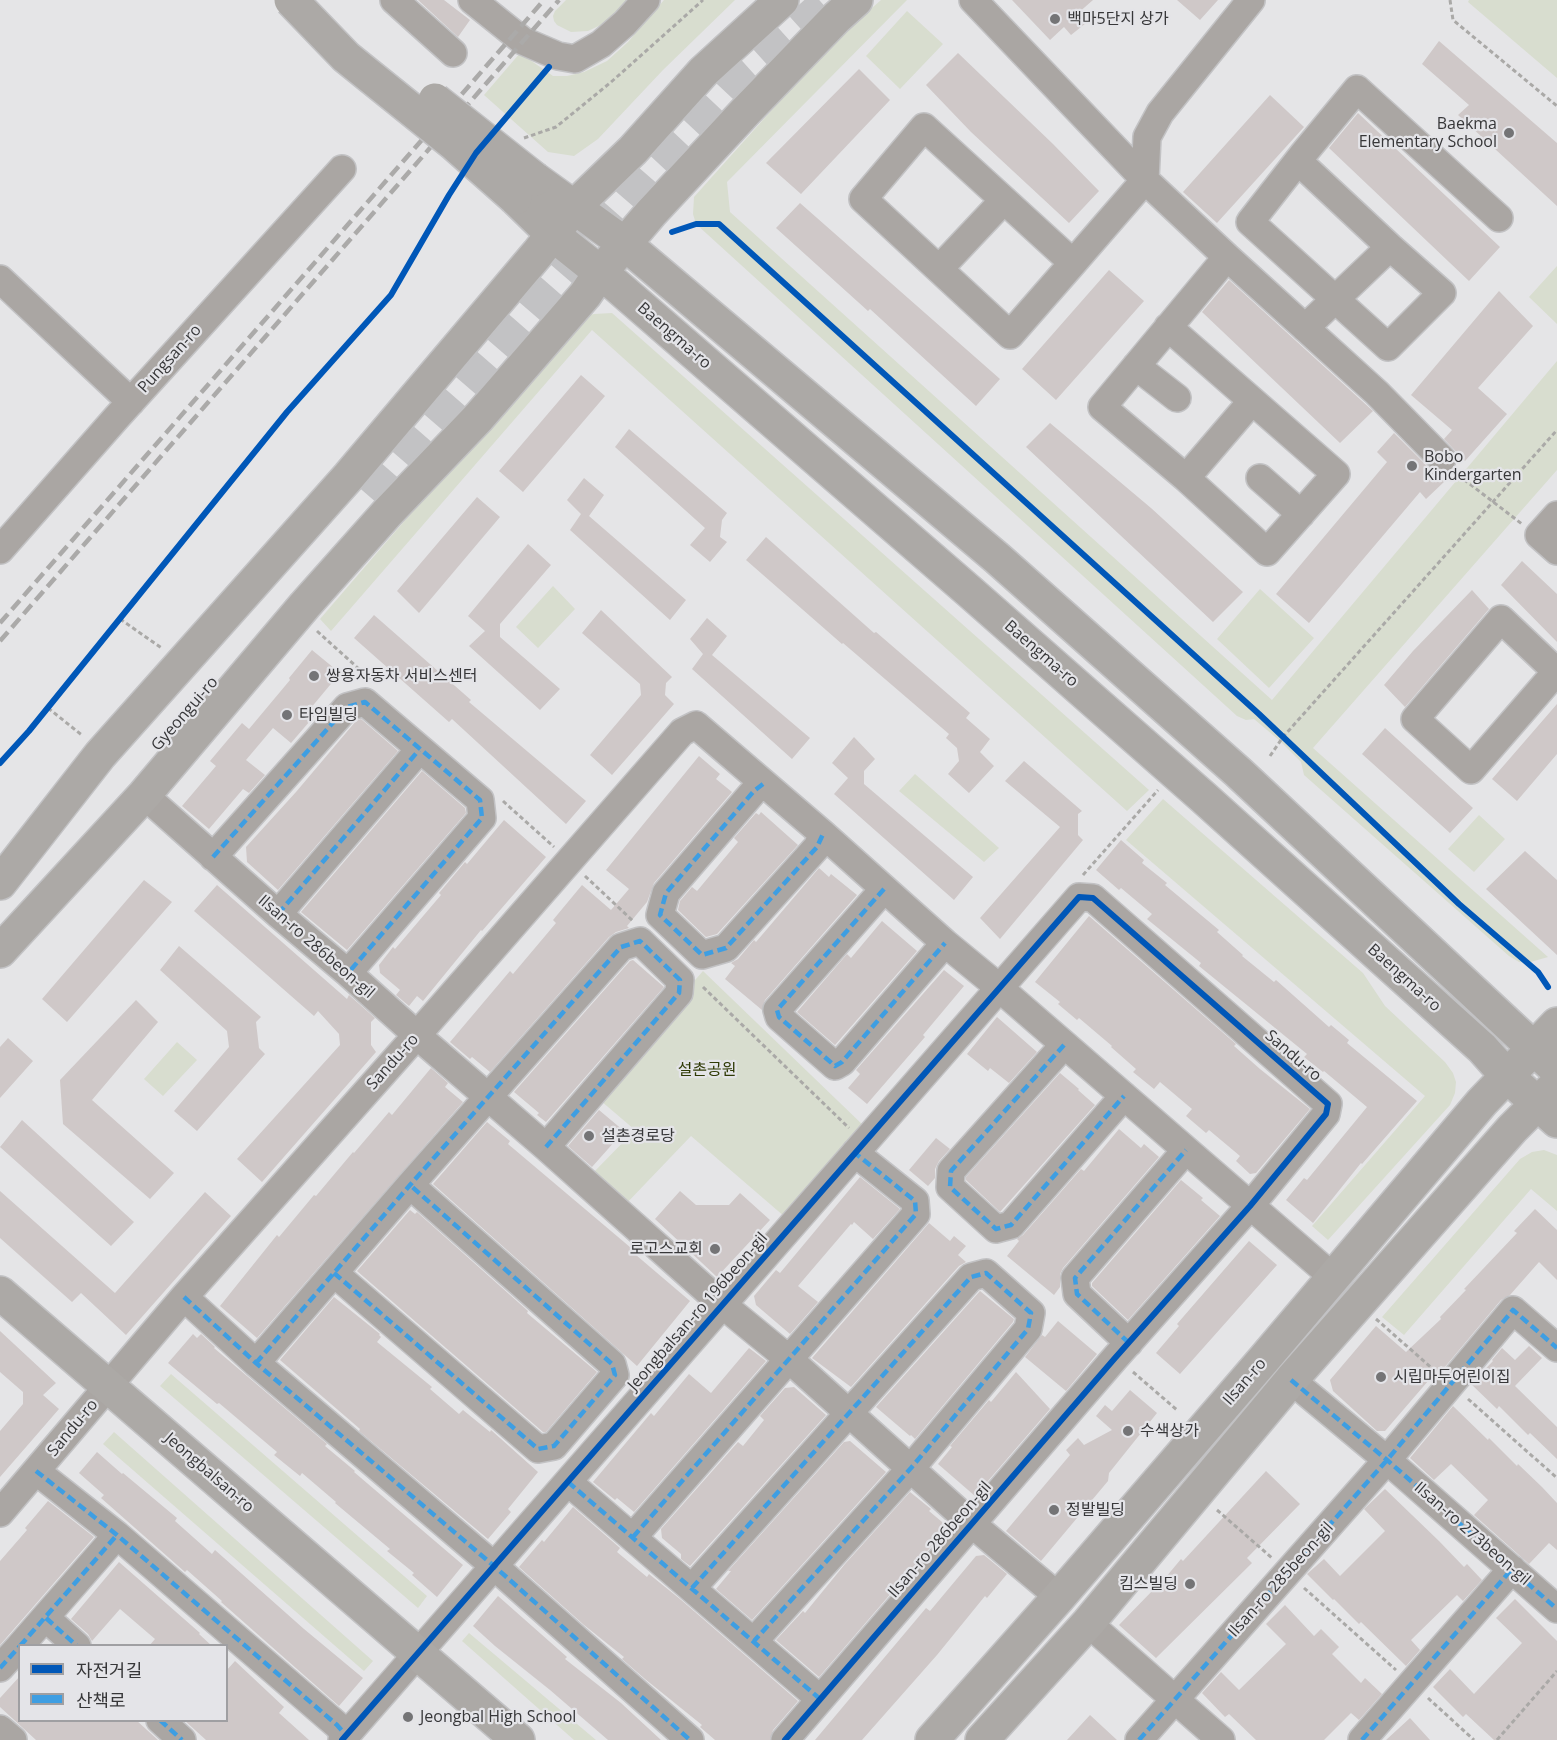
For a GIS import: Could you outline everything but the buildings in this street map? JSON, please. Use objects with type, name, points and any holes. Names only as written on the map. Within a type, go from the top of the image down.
[{"type":"main road","points":[[291,0],[346,57],[454,144],[525,189],[574,207],[625,244],[997,558],[1238,772],[1557,1070]]},
{"type":"main road","points":[[319,0],[525,189]]},
{"type":"main road","points":[[0,883],[100,755],[341,485],[538,253],[574,207],[633,150],[703,72],[782,0]]},
{"type":"main road","points":[[0,951],[144,795],[305,605],[388,512],[479,417],[585,295],[600,273],[651,213],[746,111],[856,0]]},
{"type":"main road","name":"Baengma-ro","points":[[525,189],[552,234],[617,286],[1203,797],[1482,1048],[1507,1076],[1550,1103]]},
{"type":"main road","name":"Gyeongui-ro","points":[[0,895],[112,761],[362,492],[0,930]]},
{"type":"main road","name":"Ilsan-ro","points":[[932,1740],[1059,1597],[1334,1278],[1482,1102],[1557,1024]]},
{"type":"main road","name":"Ilsan-ro","points":[[982,1740],[1088,1623],[1291,1380],[1512,1129],[1550,1103]]},
{"type":"main road","name":"Jeongbalsan-ro","points":[[0,1293],[518,1740]]},
{"type":"street","points":[[394,0],[453,53]]},
{"type":"street","points":[[483,3],[524,41],[558,56],[575,59],[601,44],[646,0]]},
{"type":"street","points":[[973,0],[1145,180],[1377,393],[1442,459]]},
{"type":"street","points":[[1072,263],[924,127],[863,199],[1010,335],[1145,180],[1147,137],[1160,113],[1251,0]]},
{"type":"street","points":[[1298,161],[1442,293],[1388,347],[1250,222],[1298,161],[1356,89],[1499,218]]},
{"type":"street","name":"Pungsan-ro","points":[[0,550],[342,169]]},
{"type":"street","points":[[939,269],[1004,201]]},
{"type":"street","points":[[1305,328],[1390,247]]},
{"type":"street","points":[[1168,327],[1336,474],[1267,552],[1186,478],[1102,407],[1168,327],[1227,257]]},
{"type":"street","points":[[0,279],[131,402]]},
{"type":"street","points":[[1136,366],[1177,398]]},
{"type":"street","points":[[1186,478],[1252,400]]},
{"type":"street","points":[[1260,478],[1300,514]]},
{"type":"street","points":[[1548,543],[1557,515]]},
{"type":"street","points":[[1501,619],[1557,672],[1471,770],[1414,719],[1501,619]]},
{"type":"street","points":[[213,857],[347,707],[365,702],[480,800],[482,818],[348,973]]},
{"type":"street","name":"Sandu-ro","points":[[0,1514],[184,1297],[682,732],[696,725],[1334,1278]]},
{"type":"street","points":[[278,914],[419,750]]},
{"type":"street","points":[[763,784],[754,791],[666,893],[660,915],[702,955],[726,948],[816,847],[823,834]]},
{"type":"street","name":"Ilsan-ro 286beon-gil","points":[[144,795],[723,1305],[790,1360],[972,1524],[1059,1597]]},
{"type":"street","points":[[884,889],[777,1010],[779,1017],[835,1066],[842,1062],[945,943]]},
{"type":"street","name":"Sandu-ro","points":[[999,989],[1079,897],[1094,898],[1328,1104],[1326,1114],[1125,1357]]},
{"type":"street","points":[[256,1363],[621,947],[640,941],[691,990],[546,1147]]},
{"type":"street","name":"Jeongbalsan-ro 196beon-gil","points":[[418,1653],[723,1305],[854,1142],[999,989]]},
{"type":"street","points":[[1064,1045],[951,1171],[950,1187],[996,1228],[1011,1225],[1124,1096]]},
{"type":"street","points":[[633,1537],[916,1214],[915,1201],[854,1142]]},
{"type":"street","points":[[1125,1357],[1077,1294],[1075,1278],[1186,1150]]},
{"type":"street","name":"Jeongbalsan-ro 196beon-gil","points":[[334,1273],[538,1449],[554,1446],[615,1375],[612,1364],[410,1185]]},
{"type":"street","points":[[692,1588],[971,1277],[986,1274],[1031,1313],[1028,1329],[911,1468],[754,1641]]},
{"type":"street","points":[[184,1297],[256,1363],[494,1566],[690,1740]]},
{"type":"street","points":[[1387,1460],[1513,1310],[1557,1348]]},
{"type":"street","name":"Ilsan-ro 286beon-gil","points":[[784,1740],[972,1524],[1125,1357]]},
{"type":"street","name":"Ilsan-ro 273beon-gil","points":[[1291,1380],[1387,1460],[1557,1609]]},
{"type":"street","name":"Ilsan-ro 285beon-gil","points":[[1139,1740],[1387,1460]]},
{"type":"street","name":"Sandu-ro","points":[[36,1471],[117,1535],[337,1725],[344,1737]]},
{"type":"street","points":[[568,1482],[820,1699]]},
{"type":"street","points":[[22,1644],[117,1535]]},
{"type":"street","points":[[1362,1740],[1512,1569]]},
{"type":"street","points":[[46,1618],[75,1644]]},
{"type":"street","points":[[1088,1623],[1221,1740]]},
{"type":"street","points":[[0,1668],[18,1648]]},
{"type":"street","points":[[344,1737],[418,1653]]},
{"type":"street","points":[[162,1722],[182,1740]]},
{"type":"street","points":[[0,1729],[13,1740]]},
{"type":"path","points":[[522,138],[556,127],[703,0]]},
{"type":"path","points":[[1450,0],[1453,20],[1557,106]]},
{"type":"path","points":[[1270,756],[1283,737],[1557,430]]},
{"type":"path","points":[[1442,459],[1459,477],[1548,543]]},
{"type":"path","points":[[113,627],[128,610]]},
{"type":"path","points":[[120,618],[168,653]]},
{"type":"path","points":[[42,715],[56,699]]},
{"type":"path","points":[[48,708],[84,737]]},
{"type":"path","points":[[1275,729],[1290,744]]},
{"type":"path","points":[[1080,878],[1161,787]]},
{"type":"path","points":[[584,874],[635,923]]},
{"type":"path","points":[[691,990],[854,1142]]},
{"type":"path","points":[[1375,1317],[1438,1373]]},
{"type":"path","points":[[1125,1357],[1177,1410]]},
{"type":"path","points":[[1464,1396],[1557,1478]]},
{"type":"path","points":[[1217,1510],[1274,1560]]},
{"type":"path","points":[[1299,1583],[1400,1673]]},
{"type":"path","points":[[1497,1740],[1557,1671]]},
{"type":"path","points":[[1424,1695],[1474,1740]]},
{"type":"green space","points":[[566,0],[627,0],[605,23],[588,31],[571,32],[557,25],[553,16]]},
{"type":"green space","points":[[664,0],[735,0],[663,70],[598,139],[574,156],[548,152],[484,95],[520,53],[553,76],[584,72],[607,61],[628,42]]},
{"type":"green space","points":[[881,0],[907,0],[727,182],[730,212],[1272,700],[1557,361],[1557,470],[1313,748],[1548,957],[1527,963],[1519,962],[1509,956],[1304,775],[1301,762],[1280,741],[1254,719],[1246,720],[1237,716],[696,224],[693,214],[694,197],[829,46]]},
{"type":"green space","points":[[1469,0],[1557,0],[1557,78],[1468,2]]},
{"type":"green space","points":[[907,11],[943,44],[900,89],[866,56]]},
{"type":"green space","points":[[1557,266],[1557,324],[1529,297]]},
{"type":"green space","points":[[612,313],[1149,790],[1127,811],[592,330],[331,631],[320,619],[580,317]]},
{"type":"green space","points":[[553,586],[575,609],[538,648],[516,627]]},
{"type":"green space","points":[[1260,589],[1314,638],[1269,688],[1217,639]]},
{"type":"green space","points":[[915,774],[999,848],[984,862],[899,791]]},
{"type":"green space","points":[[1163,799],[1363,973],[1385,1006],[1445,1062],[1453,1073],[1456,1082],[1455,1093],[1450,1105],[1328,1240],[1312,1226],[1425,1096],[1126,840]]},
{"type":"green space","points":[[1479,815],[1505,839],[1474,872],[1448,849]]},
{"type":"green space","name":"설촌공원","points":[[703,971],[865,1127],[785,1217],[691,1136],[624,1206],[591,1175],[635,1130],[594,1095]]},
{"type":"green space","points":[[177,1042],[197,1060],[163,1096],[144,1079]]},
{"type":"green space","points":[[1544,1150],[1557,1155],[1557,1211],[1531,1189],[1404,1335],[1382,1317],[1520,1159],[1532,1152]]},
{"type":"green space","points":[[171,1374],[427,1596],[418,1608],[160,1386]]},
{"type":"green space","points":[[114,1432],[373,1661],[364,1671],[103,1444]]},
{"type":"green space","points":[[469,1633],[596,1740],[574,1740],[462,1641]]},
{"type":"tunnel","points":[[370,497],[653,171],[727,92],[829,0]]},
{"type":"railway","points":[[0,623],[544,0]]},
{"type":"railway","points":[[0,641],[559,0]]},
{"type":"marked path","points":[[213,857],[347,707],[365,702],[480,800],[482,818],[348,973]]},
{"type":"marked path","points":[[278,914],[419,750]]},
{"type":"marked path","points":[[763,784],[754,791],[666,893],[660,915],[702,955],[726,948],[817,847],[823,834]]},
{"type":"marked path","points":[[884,889],[777,1010],[779,1017],[835,1066],[842,1062],[945,943]]},
{"type":"marked path","points":[[256,1363],[621,947],[640,941],[680,980],[679,993],[546,1147]]},
{"type":"marked path","points":[[1064,1045],[951,1171],[950,1187],[996,1229],[1011,1225],[1124,1096]]},
{"type":"marked path","points":[[1129,1343],[1077,1294],[1075,1278],[1186,1150]]},
{"type":"marked path","points":[[633,1537],[916,1214],[915,1201],[855,1153]]},
{"type":"marked path","points":[[334,1273],[538,1449],[554,1446],[615,1375],[612,1364],[410,1185]]},
{"type":"marked path","points":[[692,1588],[971,1277],[986,1273],[1031,1313],[1028,1329],[911,1468],[754,1641]]},
{"type":"marked path","points":[[184,1297],[256,1363],[494,1566],[690,1740]]},
{"type":"marked path","points":[[1139,1740],[1387,1460],[1513,1310],[1557,1348]]},
{"type":"marked path","points":[[1291,1380],[1387,1460],[1557,1609]]},
{"type":"marked path","points":[[36,1471],[117,1535],[346,1735]]},
{"type":"marked path","points":[[568,1482],[820,1699]]},
{"type":"marked path","points":[[22,1644],[117,1535]]},
{"type":"marked path","points":[[1362,1740],[1512,1569]]},
{"type":"marked path","points":[[46,1618],[75,1644]]},
{"type":"marked path","points":[[0,1668],[18,1648]]},
{"type":"marked path","points":[[162,1722],[182,1740]]},
{"type":"cycle path","points":[[0,763],[29,731],[287,412],[391,295],[476,153],[549,67]]},
{"type":"cycle path","points":[[672,232],[696,224],[719,224],[1259,714],[1459,904],[1538,972],[1548,987]]},
{"type":"cycle path","points":[[342,1740],[1079,897],[1093,898],[1328,1104],[1326,1114],[1250,1206],[1115,1358],[785,1740]]},
{"type":"place","name":"백마5단지 상가","points":[[1055,19]]},
{"type":"place","name":"Baekma Elementary School","points":[[1509,133]]},
{"type":"place","name":"Bobo Kindergarten","points":[[1412,466]]},
{"type":"place","name":"쌍용자동차 서비스센터","points":[[314,676]]},
{"type":"place","name":"타임빌딩","points":[[287,715]]},
{"type":"place","name":"설촌경로당","points":[[589,1136]]},
{"type":"place","name":"로고스교회","points":[[715,1249]]},
{"type":"place","name":"시립마두어린이집","points":[[1381,1377]]},
{"type":"place","name":"수색상가","points":[[1128,1431]]},
{"type":"place","name":"정발빌딩","points":[[1054,1510]]},
{"type":"place","name":"킴스빌딩","points":[[1190,1584]]},
{"type":"place","name":"Jeongbal High School","points":[[408,1717]]}]
